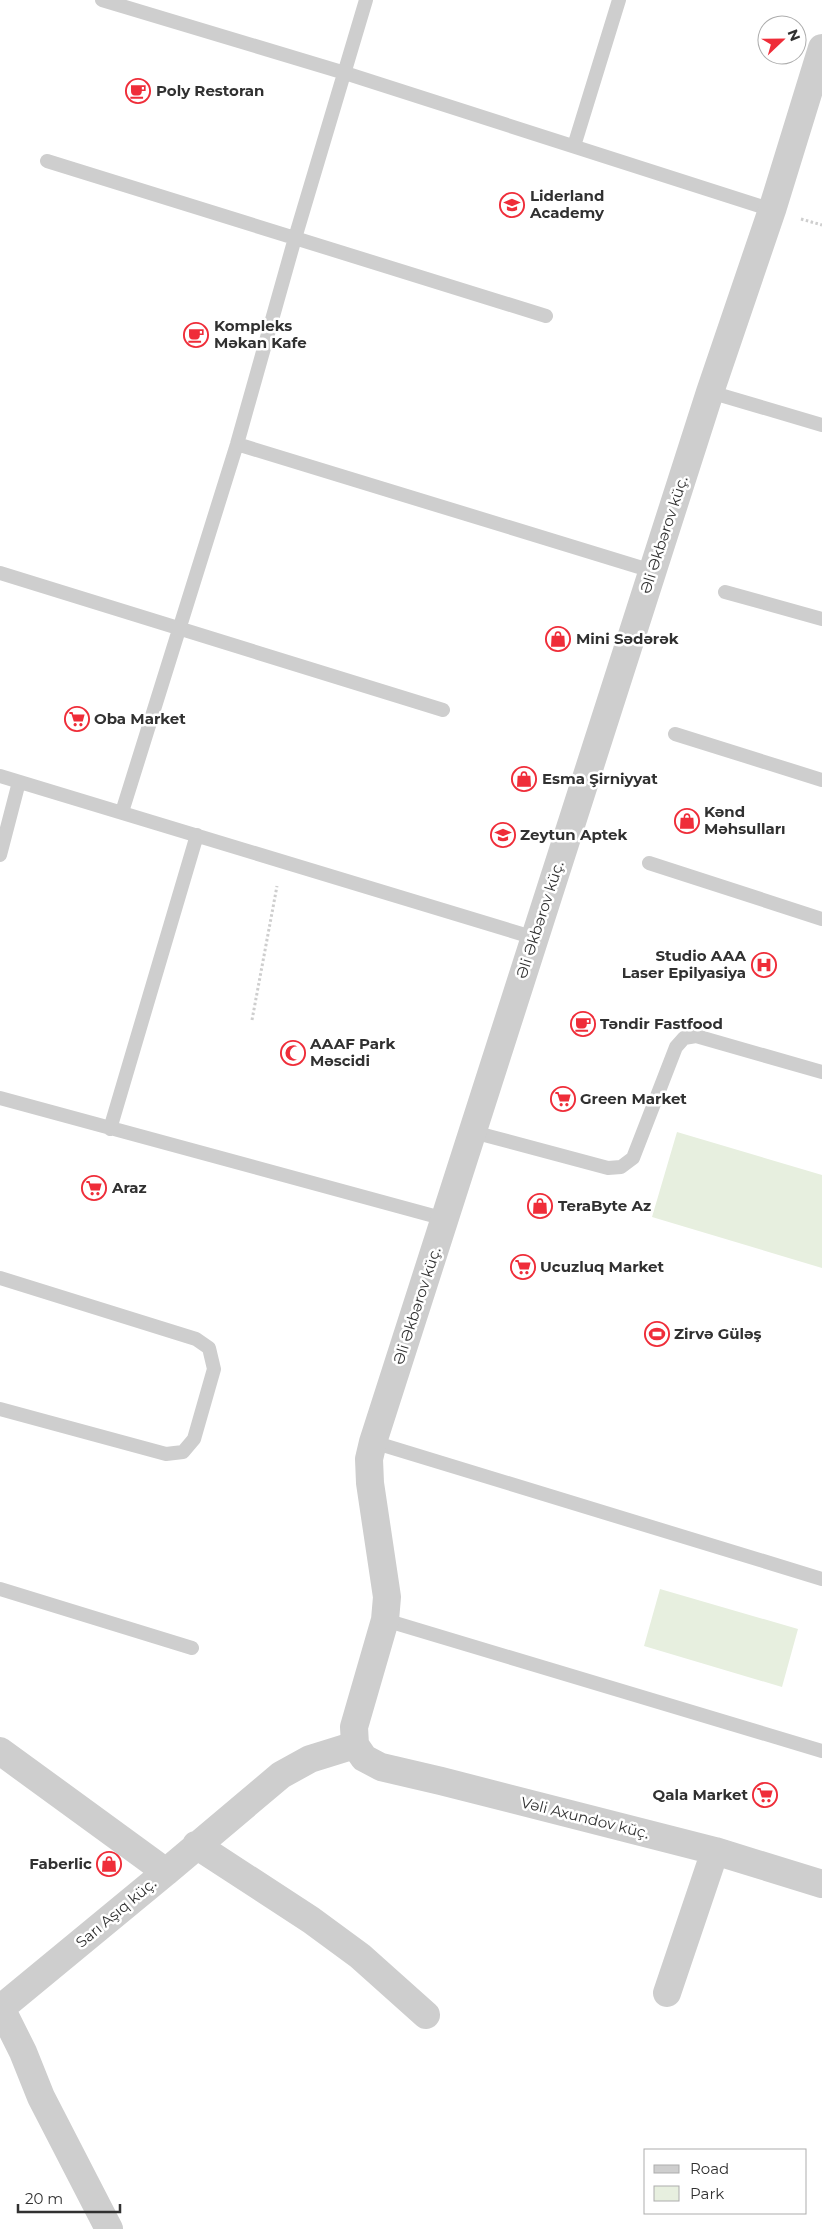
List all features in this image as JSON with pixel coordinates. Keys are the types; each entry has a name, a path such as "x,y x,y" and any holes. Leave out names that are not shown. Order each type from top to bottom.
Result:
{"street":[{"name":"Əli Əkbərov küç.","path":"355,1745 354,1727 385,1620 387,1597 370,1484 369,1458 373,1442 652,571 772,210 822,48"},
{"path":"166,1872 281,1775 310,1760 355,1745"},
{"name":"Vəli Axundov küç.","path":"355,1745 364,1758 381,1768 441,1781 715,1851 822,1884"},
{"name":"Sarı Aşıq küç.","path":"1,2008 166,1872 2,1756"},
{"path":"196,1845 336,1938 360,1956 426,2015"},
{"path":"667,1993 715,1851"},
{"path":"1,2008 23,2052 41,2097 109,2229"}],"lane":[{"path":"102,0 345,72 772,210"},
{"path":"122,812 236,444 366,0"},
{"path":"574,146 619,0"},
{"path":"46,161 546,316"},
{"path":"710,392 822,425"},
{"path":"236,444 652,571"},
{"path":"0,573 443,710"},
{"path":"724,592 822,619"},
{"path":"675,734 822,780"},
{"path":"0,776 535,938"},
{"path":"0,855 19,782"},
{"path":"110,1129 197,835"},
{"path":"649,863 822,919"},
{"path":"473,1132 608,1168 621,1167 633,1158 676,1048 684,1038 696,1036 822,1072"},
{"path":"0,1098 444,1219"},
{"path":"0,1278 196,1339 209,1348 214,1369 194,1439 183,1452 166,1454 0,1409"},
{"path":"373,1442 822,1579"},
{"path":"0,1589 192,1648"},
{"path":"385,1620 822,1752"}],"path":[{"path":"252,1020 282,861"}],"green space":[{"path":"677,1132 822,1175 822,1268 652,1217"},
{"path":"660,1589 798,1629 782,1687 644,1646"}],"place":[{"name":"Poly Restoran","path":"138,91"},
{"name":"Liderland Academy","path":"512,205"},
{"name":"Kompleks Məkan Kafe","path":"196,335"},
{"name":"Mini Sədərək","path":"558,639"},
{"name":"Oba Market","path":"77,719"},
{"name":"Esma Şirniyyat","path":"524,779"},
{"name":"Kənd Məhsulları","path":"687,821"},
{"name":"Zeytun Aptek","path":"503,835"},
{"name":"Studio AAA Laser Epilyasiya","path":"764,965"},
{"name":"Təndir Fastfood","path":"583,1024"},
{"name":"AAAF Park Məscidi","path":"293,1053"},
{"name":"Green Market","path":"563,1099"},
{"name":"Araz","path":"94,1188"},
{"name":"TeraByte Az","path":"540,1206"},
{"name":"Ucuzluq Market","path":"523,1267"},
{"name":"Zirvə Güləş","path":"657,1334"},
{"name":"Qala Market","path":"765,1795"},
{"name":"Faberlic","path":"109,1864"}]}
